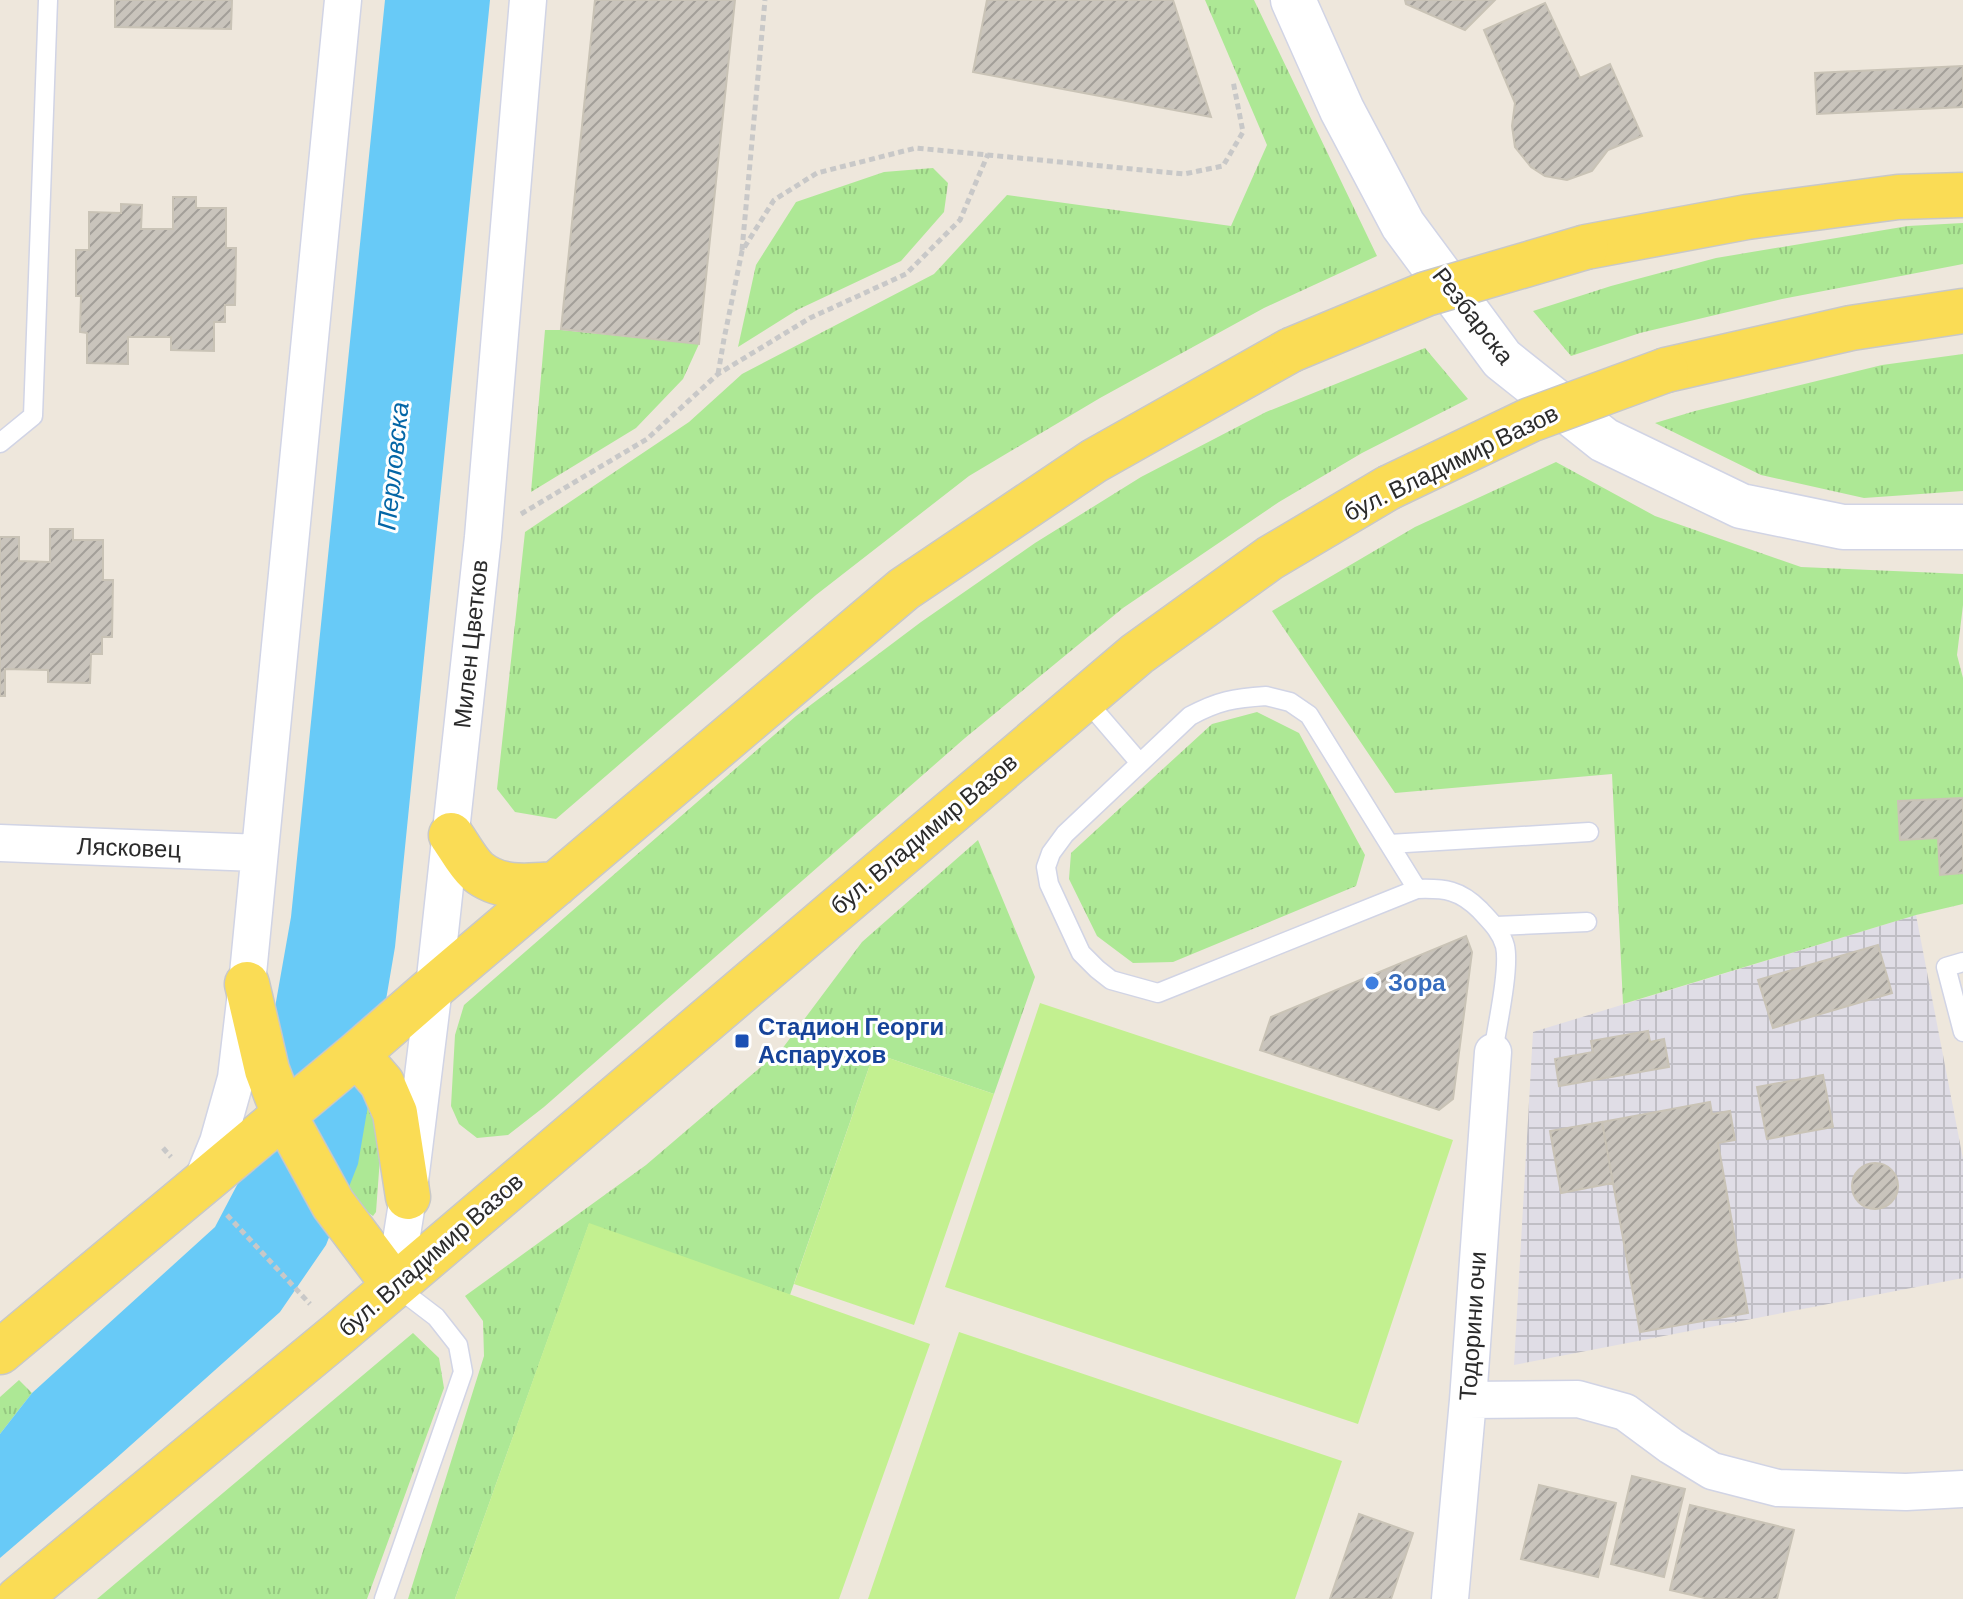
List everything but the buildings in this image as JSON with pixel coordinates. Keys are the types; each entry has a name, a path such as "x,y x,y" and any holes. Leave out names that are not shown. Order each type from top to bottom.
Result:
{"main road":[{"path":"0,1352 209,1196 284,1115 904,589 1094,461 1291,350 1426,294 1586,247 1769,214 1898,197 1963,195"},
{"name":"бул. Владимир Вазов","path":"18,1599 338,1334 1084,698 1137,654 1270,558 1388,488 1530,420 1666,370 1851,328 1963,311"},
{"path":"451,835 476,870 496,883 518,886 556,884"},
{"path":"247,984 267,1070 284,1115 333,1204 394,1285"},
{"path":"357,1054 382,1083 395,1113 408,1197"}],"street":[{"path":"209,1196 218,1142 236,1078 247,984 343,0"},
{"name":"Милен Цветков","path":"394,1285 434,987 483,537 528,0"},
{"name":"Резбарска","path":"1293,0 1342,110 1403,225 1502,359 1604,440 1741,506 1843,527 1963,527"},
{"name":"Лясковец","path":"0,843 259,853"},
{"name":"Тодорини очи","path":"1450,1599 1493,1052"},
{"path":"1468,1400 1578,1399 1625,1412 1712,1471 1778,1488 1906,1492 1963,1489"}],"lane":[{"path":"0,443 33,416 48,0"},
{"path":"1417,889 1309,715 1290,702 1266,696 1236,698 1210,705 1190,716 1065,834 1051,853 1046,867 1049,884 1081,953 1111,980 1158,993 1417,889 1453,891 1470,900 1496,926 1505,945 1506,962 1493,1052"},
{"path":"1084,698 1140,763"},
{"path":"1389,844 1589,832"},
{"path":"1496,926 1587,922"},
{"path":"1954,964 1963,1032"},
{"path":"384,1599 463,1372 458,1345 436,1317 394,1285"}],"path":[{"path":"718,374 742,251 765,0"},
{"path":"742,251 774,200 817,173 916,148 1184,174 1223,166 1243,132 1233,81"},
{"path":"483,537 647,439 718,374 810,318 906,274 960,220 988,154"},
{"path":"209,1196 319,1313"}],"shaded area":[{"path":"1916,915 1963,1159 1963,1278 1514,1365 1533,1032"}],"green space":[{"path":"1205,0 1254,0 1377,256 1264,308 1100,398 969,476 816,595 556,819 515,812 497,789 525,532 689,422 742,374 934,274 1007,195 1231,226 1267,145"},
{"path":"933,168 948,183 944,212 901,261 797,310 738,347 756,265 796,202 884,172"},
{"path":"1963,223 1963,264 1782,299 1640,333 1571,356 1533,311 1716,258 1908,226"},
{"path":"545,330 699,344 683,379 636,428 531,492"},
{"path":"1425,348 1468,399 1362,453 1279,502 1123,608 965,738 544,1107 508,1135 477,1138 459,1124 451,1106 455,1035 464,1005 796,716 921,622 1035,543 1141,477 1266,412"},
{"path":"1963,354 1963,491 1864,498 1761,475 1655,423 1882,365"},
{"path":"1556,462 1655,516 1801,567 1963,574 1957,655 1963,678 1963,904 1916,915 1623,1004 1612,774 1395,793 1272,611 1415,527"},
{"path":"1257,712 1299,733 1365,855 1356,886 1173,962 1133,963 1097,936 1069,879 1071,853 1212,724"},
{"path":"978,840 1035,977 994,1094 874,1053 790,1295 589,1224 455,1599 408,1599 484,1356 483,1321 465,1296 646,1165 782,1049 862,942"},
{"path":"1040,1003 1453,1140 1358,1424 945,1287"},
{"path":"874,1053 994,1094 914,1325 794,1284"},
{"path":"360,1091 383,1117 376,1212 373,1216 366,1211 332,1163"},
{"path":"589,1223 930,1344 839,1599 455,1599"},
{"path":"959,1332 1342,1461 1295,1599 868,1599"},
{"path":"413,1333 439,1358 444,1388 367,1599 97,1599"},
{"path":"19,1380 32,1393 0,1434 0,1397"}],"water":[{"name":"Перловска","path":"385,0 490,0 395,947 358,1164 326,1245 280,1312 0,1558 0,1434 32,1393 215,1227 247,1166 291,917"}],"place":[{"name":"Зора","path":"1372,983"},
{"name":"Стадион Георги Аспарухов","path":"742,1041"}]}
